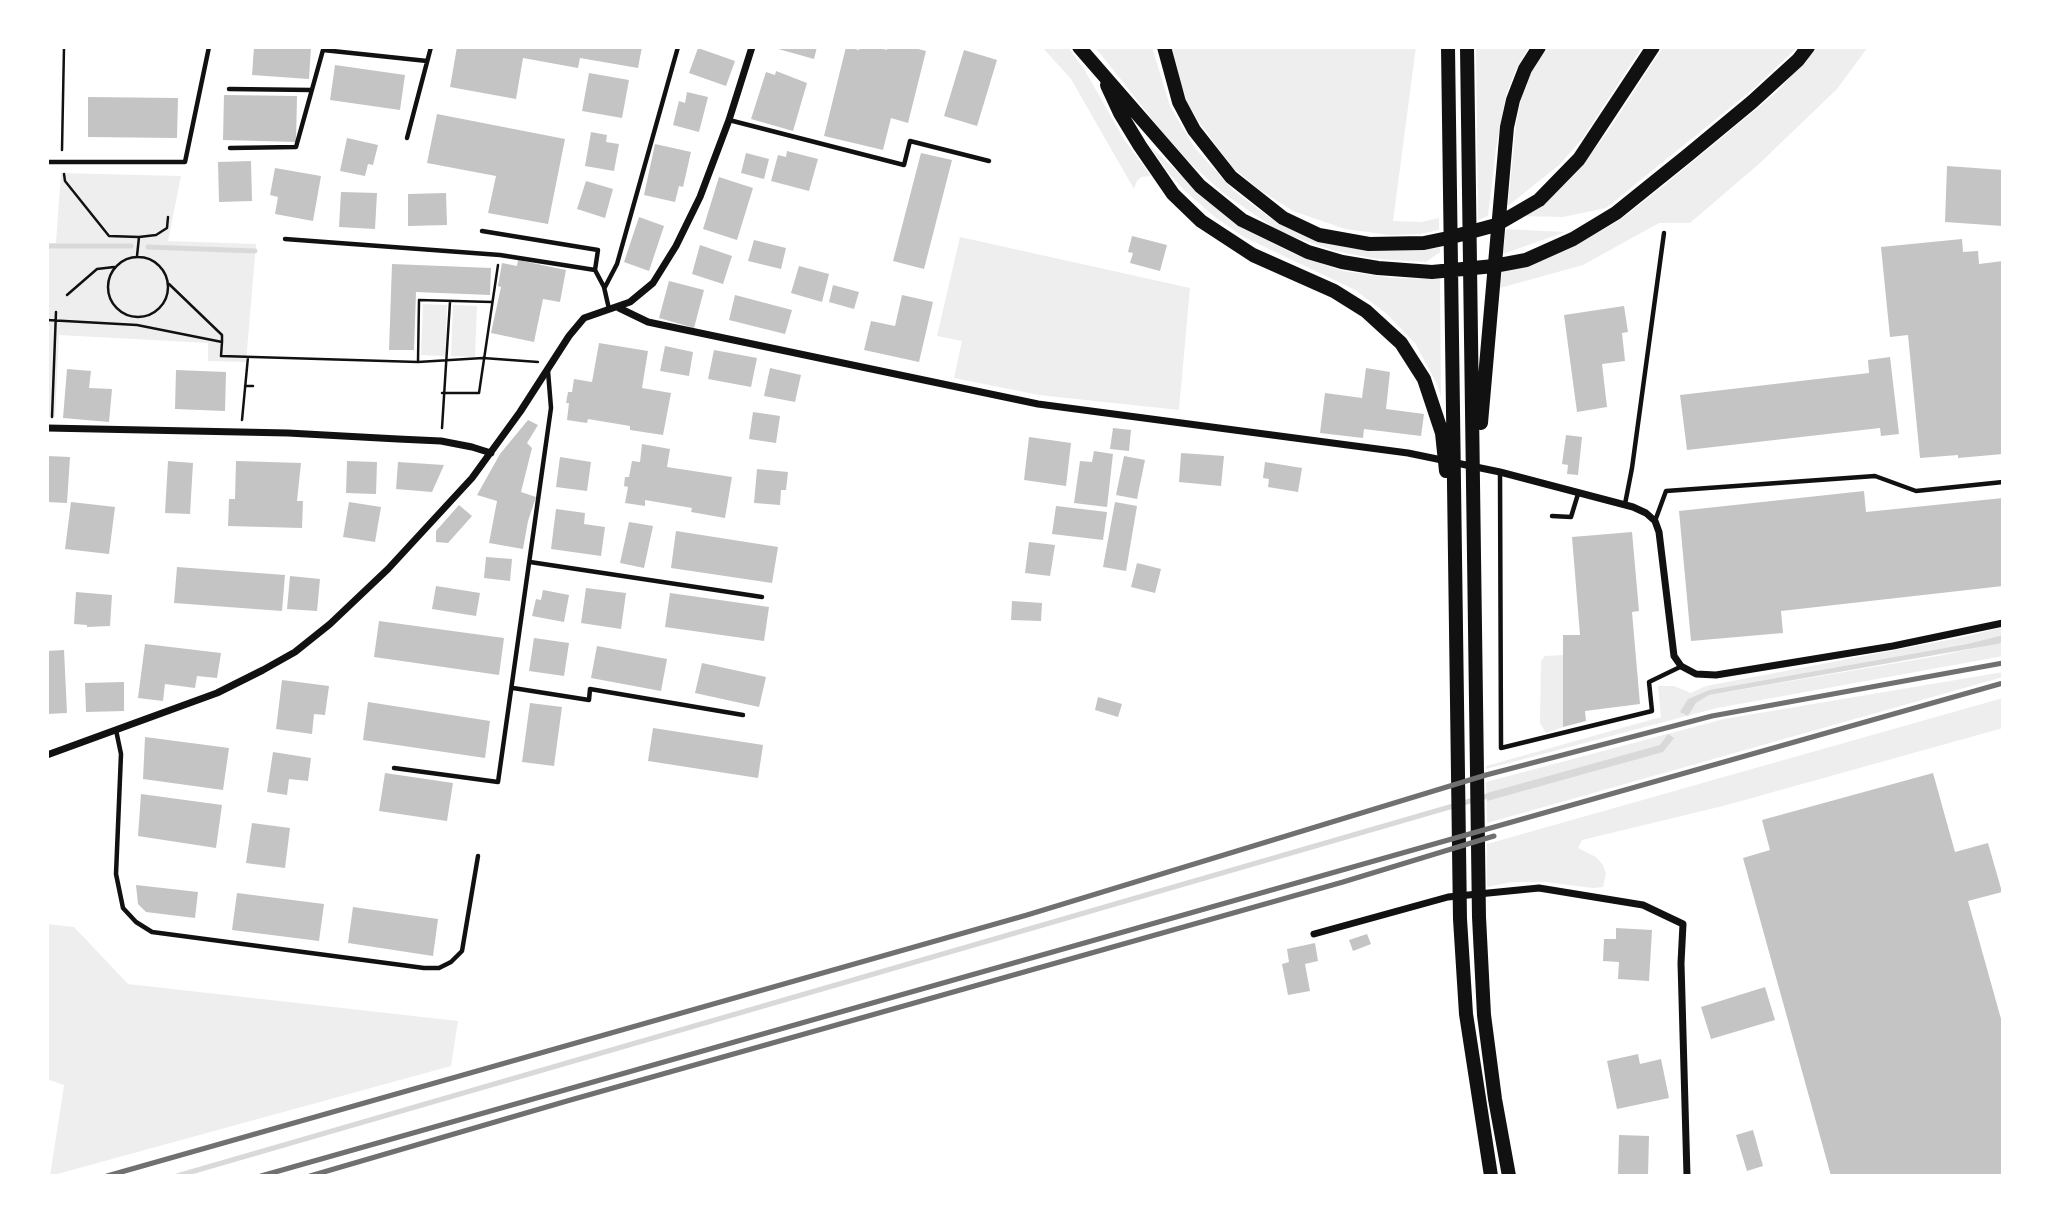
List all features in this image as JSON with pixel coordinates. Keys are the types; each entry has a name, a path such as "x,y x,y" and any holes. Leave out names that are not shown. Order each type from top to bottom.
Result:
{"highway":[{"path":"1079,47 1200,186 1242,220 1308,252 1342,262 1432,272 1526,260 1573,239 1616,213 1699,147 1798,60 1808,47"},
{"path":"1164,47 1180,102 1194,130 1231,177 1283,218 1320,235 1369,244 1423,243 1467,233 1496,225 1539,200 1579,159 1653,47"},
{"path":"1448,47 1461,933 1466,1014 1492,1176"},
{"path":"1467,47 1479,917 1483,1002 1495,1099 1509,1176"},
{"path":"1474,527 1486,344 1504,155 1513,100 1525,69 1539,47"},
{"path":"1100,68 1120,113 1140,146 1173,194 1201,221 1253,255 1334,291 1367,311 1401,343 1424,379 1442,433 1455,541"},
{"path":"1432,272 1467,233"}],"street":[{"path":"47,755 217,693 295,652 344,612 388,569 446,508 491,453 569,336 584,318 630,302 653,283 676,246 700,197 729,120 752,47"},
{"path":"619,307 662,325 1038,404 1408,453 1500,471 1625,505 1646,513 1660,532 1672,649 1681,666 1696,674 1716,675 1939,638 2003,622"},
{"path":"47,428 288,433 452,443 491,453"},
{"path":"1314,933 1448,897 1539,888 1643,905 1683,924 1681,964 1687,1176"}],"lane":[{"path":"47,162 185,162 209,47"},
{"path":"407,138 431,47"},
{"path":"604,287 617,264 678,47"},
{"path":"230,148 296,147 323,50 427,61"},
{"path":"229,89 312,90"},
{"path":"729,120 904,165 911,141 989,161"},
{"path":"482,231 598,250 594,270 604,287 609,310"},
{"path":"1625,505 1664,233"},
{"path":"285,239 500,255 594,270"},
{"path":"394,768 498,782 551,408 548,371"},
{"path":"1500,471 1501,748 1652,711 1649,682 1681,666"},
{"path":"1654,521 1666,491 1875,476 1916,491 2003,482"},
{"path":"1552,516 1571,517 1578,494"},
{"path":"530,562 762,597"},
{"path":"513,688 589,700 590,689 743,715"},
{"path":"116,730 121,754 116,874 123,908 135,922 152,932 439,968 451,962 462,951 478,856"}],"path":[{"path":"64,47 62,162 65,167 65,181 109,236 156,235 167,229 168,217"},
{"path":"137,257 139,237"},
{"path":"443,393 479,393 500,255"},
{"path":"169,284 168,297 163,306 147,317 137,318 127,316 111,302 108,282 116,267 127,259 137,257 156,262 163,269 169,284 222,335 221,356 418,362 483,358 538,362"},
{"path":"68,295 97,269 116,267"},
{"path":"418,362 419,300 492,302"},
{"path":"442,432 450,302"},
{"path":"52,420 56,313"},
{"path":"136,325 137,318"},
{"path":"47,320 136,325 222,342"},
{"path":"242,420 248,356"},
{"path":"245,386 253,386"}],"shaded area":[{"path":"1042,47 1068,47 1084,69 1125,141 1151,176 1141,177 1134,189 1071,79"},
{"path":"1095,47 1152,47 1170,106 1194,147 1233,190 1269,217 1350,248 1393,251 1440,248 1440,252 1426,262 1377,259 1335,251 1280,232 1223,193 1188,161"},
{"path":"1171,47 1416,47 1393,221 1421,222 1439,218 1439,230 1390,235 1345,229 1293,211 1260,190 1231,166 1197,119 1188,104"},
{"path":"1476,47 1529,47 1515,71 1506,95 1488,216 1478,220"},
{"path":"1548,47 1642,47 1582,139 1559,165 1508,206 1516,123 1523,90 1536,63"},
{"path":"1663,47 1798,47 1753,89 1606,208 1563,217 1520,216 1584,163"},
{"path":"1817,47 1868,47 1837,89 1760,163 1690,223 1659,223 1583,265 1500,288 1502,272 1567,250 1620,220 1778,91"},
{"path":"1148,144 1202,195 1246,229 1290,252 1343,271 1394,278 1440,279 1441,397 1415,343 1387,314 1355,290 1244,237 1215,217 1185,191"},
{"path":"61,173 181,176 168,241 256,244 246,362 208,361 208,343 59,335 55,417 47,416 47,244 56,243"},
{"path":"1506,229 1565,232 1503,254"},
{"path":"960,237 1190,288 1179,410 1039,395 954,378 962,341 937,336"},
{"path":"423,304 447,305 445,356 421,355"},
{"path":"453,305 477,306 475,357 451,356"},
{"path":"2003,627 2003,635 1967,644 1709,690 1688,699 1688,716 1486,769 1486,766 1661,717 1658,686 1674,686 1691,693 1706,686 1964,637"},
{"path":"2003,635 2003,642 1997,644 1709,695 1696,703 1688,716 1680,712 1688,699 1709,690 1967,644"},
{"path":"2003,642 2003,655 1998,657 1717,708 1688,716 1696,703 1709,695 1938,656"},
{"path":"1563,655 1563,727 1546,733 1540,723 1541,661 1545,656"},
{"path":"2003,672 2003,677 1487,823 1486,782 1724,719"},
{"path":"2003,698 2003,728 1723,806 1582,840 1578,848 1596,857 1603,865 1606,874 1603,887 1512,882 1487,887 1487,844"},
{"path":"1668,734 1674,738 1663,752 1487,801 1487,793 1660,745"},
{"path":"47,924 74,927 128,984 458,1021 451,1066 50,1176 64,1085 47,1079"}],"building":[{"path":"254,47 311,47 309,79 252,75"},
{"path":"457,47 642,47 638,68 580,58 578,68 523,58 516,99 450,87"},
{"path":"771,47 817,47 814,59"},
{"path":"846,47 859,50 860,47 875,47 887,50 887,47 910,47 926,51 908,123 891,118 883,150 824,136"},
{"path":"698,48 735,61 726,86 689,73"},
{"path":"964,50 997,60 977,126 944,116"},
{"path":"335,65 405,75 400,110 330,100"},
{"path":"776,71 807,83 793,131 751,119 766,72 775,75"},
{"path":"589,73 629,80 622,118 582,111"},
{"path":"687,92 708,97 699,132 673,125 679,101 685,103"},
{"path":"224,95 297,96 296,142 223,140"},
{"path":"88,97 178,98 177,138 88,137"},
{"path":"437,114 565,139 548,224 488,213 496,176 427,163"},
{"path":"591,132 607,135 606,142 619,144 614,171 585,166"},
{"path":"347,138 378,145 373,165 368,164 365,176 340,171"},
{"path":"655,144 691,152 683,187 679,186 675,202 644,195"},
{"path":"787,151 818,159 809,191 771,181 778,155 786,157"},
{"path":"746,153 769,159 764,179 741,173"},
{"path":"921,153 952,160 924,269 893,261"},
{"path":"251,161 252,201 219,202 218,162"},
{"path":"1947,166 2003,170 2003,226 1945,222"},
{"path":"275,168 321,176 313,221 275,214 278,197 270,195"},
{"path":"719,177 753,188 737,240 703,229"},
{"path":"586,181 613,189 605,218 577,209"},
{"path":"341,192 377,193 375,229 339,227"},
{"path":"446,193 447,225 408,226 408,194"},
{"path":"639,217 664,226 649,271 624,262"},
{"path":"1132,236 1167,245 1160,271 1130,263 1133,253 1128,252"},
{"path":"1962,239 1963,252 1978,251 1979,264 2003,261 2003,454 1920,458 1908,335 1890,337 1881,247"},
{"path":"754,240 786,248 781,269 748,261"},
{"path":"700,245 732,256 723,284 692,274"},
{"path":"518,260 566,270 560,302 543,299 534,342 491,333 501,287 498,286 502,263 517,266"},
{"path":"392,264 491,268 490,295 416,292 414,350 389,350"},
{"path":"799,266 829,274 822,302 791,293"},
{"path":"669,281 704,290 694,328 659,318"},
{"path":"833,285 859,292 854,309 829,302"},
{"path":"735,295 792,310 785,334 729,320"},
{"path":"902,295 933,302 919,362 864,350 871,321 895,326"},
{"path":"1624,306 1628,332 1622,333 1625,361 1602,364 1607,407 1577,412 1564,315"},
{"path":"599,343 648,351 642,388 671,393 663,435 588,419 587,423 567,420 568,392 572,392 574,379 592,382"},
{"path":"665,346 693,352 689,376 660,371"},
{"path":"714,350 757,358 751,387 708,379"},
{"path":"1890,357 1899,434 1881,436 1880,428 1687,450 1680,395 1869,373 1868,360"},
{"path":"770,368 801,375 795,402 764,396"},
{"path":"1366,368 1390,372 1386,409 1424,414 1421,436 1364,429 1363,438 1320,433 1325,393 1362,398"},
{"path":"67,369 91,371 89,388 112,389 109,422 63,418"},
{"path":"176,370 226,372 225,411 175,409"},
{"path":"753,412 780,416 776,443 749,439"},
{"path":"528,420 538,425 527,443 532,448 521,492 536,497 523,549 489,543 497,501 477,495 500,454"},
{"path":"1113,428 1131,430 1129,451 1110,449"},
{"path":"1566,435 1582,437 1578,475 1567,474 1568,465 1562,464"},
{"path":"1029,437 1071,443 1066,486 1024,480"},
{"path":"642,444 670,449 667,467 732,477 725,518 691,512 692,508 645,500 645,506 625,503 628,487 624,486 625,477 629,477 632,461 640,462"},
{"path":"1094,451 1113,454 1107,507 1074,503 1080,461 1092,462"},
{"path":"1181,453 1224,456 1221,486 1179,482"},
{"path":"47,456 70,457 67,503 47,502"},
{"path":"1124,456 1145,460 1137,499 1116,495"},
{"path":"560,457 591,462 587,491 556,487"},
{"path":"168,461 193,463 190,514 165,513"},
{"path":"236,461 301,463 297,501 303,501 302,528 228,526 229,499 235,499"},
{"path":"347,461 377,462 376,494 346,493"},
{"path":"398,462 444,465 432,492 396,489"},
{"path":"1265,462 1302,468 1298,492 1268,487 1269,479 1263,478"},
{"path":"757,469 788,472 786,490 781,490 780,505 754,503"},
{"path":"1864,491 1866,512 2003,498 2003,586 1781,611 1783,633 1691,641 1679,511"},
{"path":"71,502 115,507 109,554 65,549"},
{"path":"349,502 381,507 375,542 343,537"},
{"path":"1115,502 1137,506 1126,571 1103,567"},
{"path":"459,505 472,516 448,543 436,542 436,531"},
{"path":"1056,506 1107,512 1103,540 1052,534"},
{"path":"556,509 585,513 584,524 605,527 601,556 551,549"},
{"path":"629,522 653,526 644,568 620,563"},
{"path":"676,531 778,547 772,583 671,568"},
{"path":"1632,532 1639,611 1632,612 1640,704 1585,711 1586,721 1563,727 1563,635 1580,635 1572,537"},
{"path":"1029,542 1055,545 1050,576 1025,573"},
{"path":"486,557 512,559 510,581 484,578"},
{"path":"1137,563 1161,569 1155,593 1131,587"},
{"path":"177,567 285,575 282,611 174,603"},
{"path":"290,576 320,579 317,611 287,609"},
{"path":"436,586 480,593 476,616 432,609"},
{"path":"586,588 626,593 621,629 581,623"},
{"path":"543,590 569,595 564,622 532,616 536,599 541,600"},
{"path":"76,592 112,595 110,626 87,627 74,624"},
{"path":"670,593 769,607 764,641 665,627"},
{"path":"1012,601 1042,603 1041,621 1011,620"},
{"path":"379,621 504,638 499,675 374,657"},
{"path":"534,638 569,643 564,676 529,671"},
{"path":"145,644 221,653 217,678 197,676 195,688 165,684 163,701 138,698"},
{"path":"597,646 667,659 661,691 591,678"},
{"path":"64,650 67,713 47,714 47,651"},
{"path":"702,663 766,677 759,707 695,693"},
{"path":"282,680 329,686 325,715 314,714 312,734 276,729"},
{"path":"124,682 124,711 86,712 85,683"},
{"path":"1098,697 1122,704 1118,717 1095,710"},
{"path":"368,702 490,721 485,758 363,740"},
{"path":"530,703 562,707 554,766 522,762"},
{"path":"653,728 763,745 758,778 648,761"},
{"path":"145,737 229,748 223,790 143,779"},
{"path":"273,752 311,758 308,781 289,779 287,795 267,792"},
{"path":"385,773 453,783 447,821 379,811"},
{"path":"1933,773 1955,852 1988,843 2002,892 1968,901 2003,1026 2003,1176 1831,1176 1743,858 1770,850 1762,820"},
{"path":"141,794 222,805 216,848 138,836"},
{"path":"252,823 290,828 285,868 246,863"},
{"path":"136,885 198,892 195,918 146,912 138,904"},
{"path":"237,893 324,904 319,941 232,930"},
{"path":"353,907 438,919 433,956 348,943"},
{"path":"1616,928 1652,930 1649,981 1618,979 1619,962 1603,961 1604,939 1616,939"},
{"path":"1367,934 1371,944 1353,951 1349,940"},
{"path":"1315,943 1318,961 1305,964 1310,991 1288,995 1282,964 1289,962 1287,949"},
{"path":"1765,987 1775,1020 1711,1039 1701,1007"},
{"path":"1638,1054 1640,1064 1661,1059 1669,1098 1617,1109 1607,1061"},
{"path":"1753,1130 1763,1166 1747,1171 1736,1135"},
{"path":"1619,1135 1649,1136 1648,1175 1618,1174"}],"waterway":[{"path":"47,246 131,246"},
{"path":"148,247 255,251"},
{"path":"177,1176 1491,795"}],"railway":[{"path":"107,1176 1027,915 1486,775 1712,716 2003,663"},
{"path":"261,1176 2003,683"},
{"path":"310,1176 1343,882 1494,836"}]}
